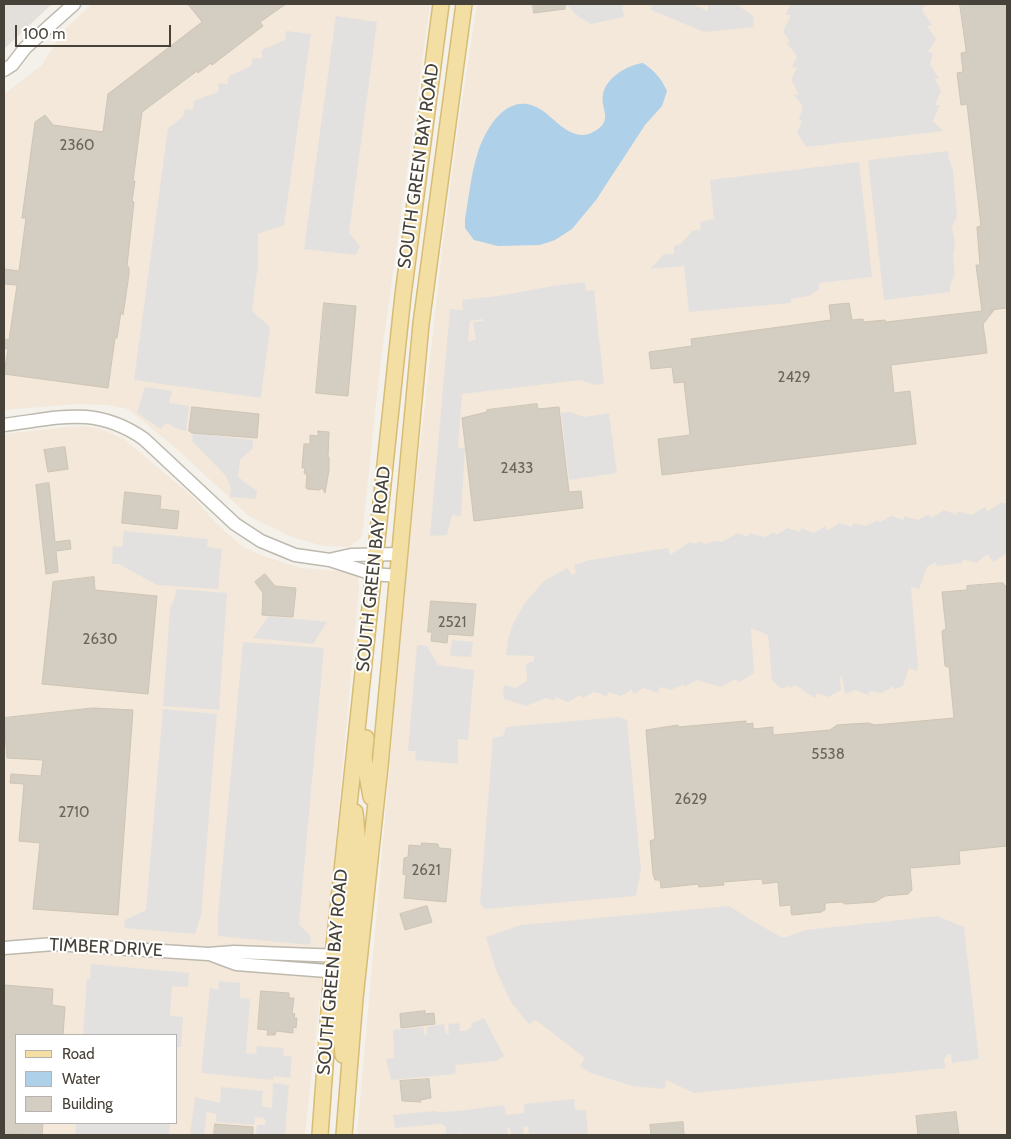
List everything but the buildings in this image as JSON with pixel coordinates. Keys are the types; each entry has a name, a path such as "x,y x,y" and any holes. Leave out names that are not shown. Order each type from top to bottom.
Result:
{"main road":[{"name":"SOUTH GREEN BAY ROAD","path":"344,1135 346,1102 345,973 352,779 376,574 395,438 392,390 405,275 441,4"},
{"path":"452,4 458,42"},
{"name":"SOUTH GREEN BAY ROAD","path":"320,1135 346,956 374,815 425,295 464,4"},
{"path":"425,122 427,177 416,257 425,295"},
{"path":"405,275 409,295 403,357 403,387 413,417"},
{"path":"380,554 398,576"},
{"path":"374,815 364,758 381,590 376,574"}],"street":[{"path":"4,70 12,65 25,48 74,4"},
{"path":"4,425 80,416 114,422 130,429 144,439 248,534 272,547 295,555 330,560 376,574 398,576"},
{"path":"330,560 351,555 400,554"},
{"name":"TIMBER DRIVE","path":"4,948 54,944 208,954 234,952 346,956"},
{"name":"TIMBER DRIVE","path":"208,954 236,964 345,973"}],"shaded area":[{"path":"4,4 52,4 4,49"},
{"path":"92,4 430,4 380,367 362,537 349,547 323,546 292,537 250,517 179,451 128,409 107,405 77,404 4,410 4,94 42,65 61,33"},
{"path":"477,4 1007,4 1007,1135 357,1135 410,537 442,251"},
{"path":"559,4 622,4 624,17 591,24 579,17 568,6 560,7"},
{"path":"652,4 692,4 708,11 708,4 739,4 739,6 753,16 754,27 704,32 651,10"},
{"path":"790,4 926,4 922,10 932,25 927,26 936,39 928,52 933,53 930,64 939,79 935,79 941,91 935,105 940,105 933,121 943,131 806,147 797,133 802,121 799,120 803,106 794,95 799,94 791,80 797,68 792,67 797,56 786,42 790,42 783,31 791,15 786,15"},
{"path":"336,16 377,22 349,233 360,246 356,255 304,249"},
{"path":"286,31 311,34 284,225 258,234 258,265 252,311 270,327 261,398 134,380 168,128 183,117 185,109 193,110 194,101 218,92 219,83 227,84 229,76 251,66 253,58 262,58 262,50 285,40"},
{"path":"948,151 953,170 957,216 952,227 955,244 953,257 955,274 950,285 950,292 884,300 868,160"},
{"path":"859,162 872,277 819,283 819,289 809,296 791,299 791,303 689,312 684,266 650,269 664,254 674,254 674,246 681,244 692,231 701,229 700,222 714,219 710,180"},
{"path":"585,282 586,291 594,290 604,384 595,385 580,380 462,394 458,448 465,448 461,516 452,515 447,535 430,536 450,309 463,310 462,300 505,295","holes":["483,319 483,321 473,322 476,340 468,341 470,321"]},
{"path":"145,387 172,391 169,403 189,406 186,431 166,423 161,429 137,413"},
{"path":"570,412 584,417 609,413 617,473 569,480 561,413"},
{"path":"83,426 98,428 124,439 193,497 217,524 243,547 263,556 302,568 348,572 358,577 359,588 329,914 305,1135 4,1135 4,434 67,427"},
{"path":"193,433 253,440 253,448 240,460 238,477 257,491 256,499 230,497 231,488 226,476 192,441"},
{"path":"1001,503 1007,503 1007,553 993,562 988,554 976,563 962,559 962,563 936,566 936,562 927,567 919,589 911,587 918,666 917,671 909,668 903,686 894,690 894,686 882,693 869,691 869,695 855,690 845,694 842,677 840,676 841,690 828,697 816,693 816,698 796,685 790,688 788,685 782,689 772,680 768,635 751,628 754,673 738,683 736,679 720,687 697,680 685,687 684,684 671,690 660,687 658,693 644,688 633,694 632,689 621,696 608,692 607,696 594,692 583,698 580,695 568,702 555,697 555,701 546,698 526,706 504,699 503,688 505,685 515,688 527,681 526,664 534,661 534,656 506,655 513,624 525,603 543,582 567,568 572,575 576,573 574,565 590,560 668,548 670,555 690,542 697,544 699,541 705,544 714,541 722,542 738,533 748,537 749,533 764,537 774,532 776,535 788,528 800,532 801,528 814,533 826,526 827,531 840,523 852,527 853,523 866,526 878,520 879,523 891,516 904,520 904,516 918,520 929,514 931,518 944,510 957,515 957,511 971,515 985,507 987,511"},
{"path":"124,531 208,539 207,547 222,549 218,589 157,585 119,564 112,564 113,546 122,547"},
{"path":"176,589 227,593 219,710 163,706 170,608"},
{"path":"269,616 327,622 313,644 253,638"},
{"path":"452,640 473,642 471,657 450,656"},
{"path":"243,642 324,648 299,924 311,937 310,945 218,936 218,915"},
{"path":"417,645 427,646 438,665 474,670 468,740 458,739 458,764 415,760 416,751 408,751"},
{"path":"163,709 217,714 201,916 195,934 124,928 125,920 146,910"},
{"path":"619,717 627,720 641,871 636,896 485,909 480,903 493,738 503,736 506,727"},
{"path":"729,906 783,938 806,930 937,916 964,927 979,1059 952,1063 951,1054 947,1055 944,1060 946,1068 694,1093 666,1080 665,1089 632,1086 591,1073 580,1066 585,1058 536,1020 529,1024 511,1002 496,970 486,937 521,925"},
{"path":"91,964 189,973 188,987 172,986 170,1016 183,1017 181,1047 178,1047 178,1034 83,1034 87,979 90,979"},
{"path":"219,981 240,983 240,998 250,999 246,1053 256,1054 257,1046 283,1048 284,1056 292,1056 290,1078 274,1076 273,1080 201,1073 210,988 218,990"},
{"path":"484,1018 504,1056 496,1061 456,1065 455,1074 391,1080 386,1059 394,1058 393,1030 423,1027 425,1036 427,1035 427,1027 444,1024 446,1034 449,1034 448,1024 459,1023 460,1031 466,1031 472,1027 471,1024"},
{"path":"273,1083 289,1085 285,1135 256,1135 257,1125 265,1125 266,1121 263,1118 255,1117 254,1125 216,1122 216,1114 207,1112 204,1135 190,1135 195,1097 220,1103 221,1087 263,1091 262,1106 272,1108"},
{"path":"574,1099 575,1110 586,1110 588,1135 529,1135 528,1126 523,1127 524,1135 511,1135 510,1128 507,1128 508,1135 461,1135 458,1133 458,1135 437,1135 446,1133 446,1128 443,1124 395,1128 393,1115 458,1111 504,1105 506,1115 524,1113 524,1104"},
{"path":"76,1124 170,1124 169,1135 75,1135"}],"water":[{"path":"643,63 657,75 667,91 662,106 645,125 596,200 572,229 555,240 540,245 498,246 474,240 465,228 465,219 478,152 487,131 494,121 510,107 520,104 531,105 543,111 566,130 573,133 580,135 595,131 604,123 603,94 608,83 624,69"}]}
